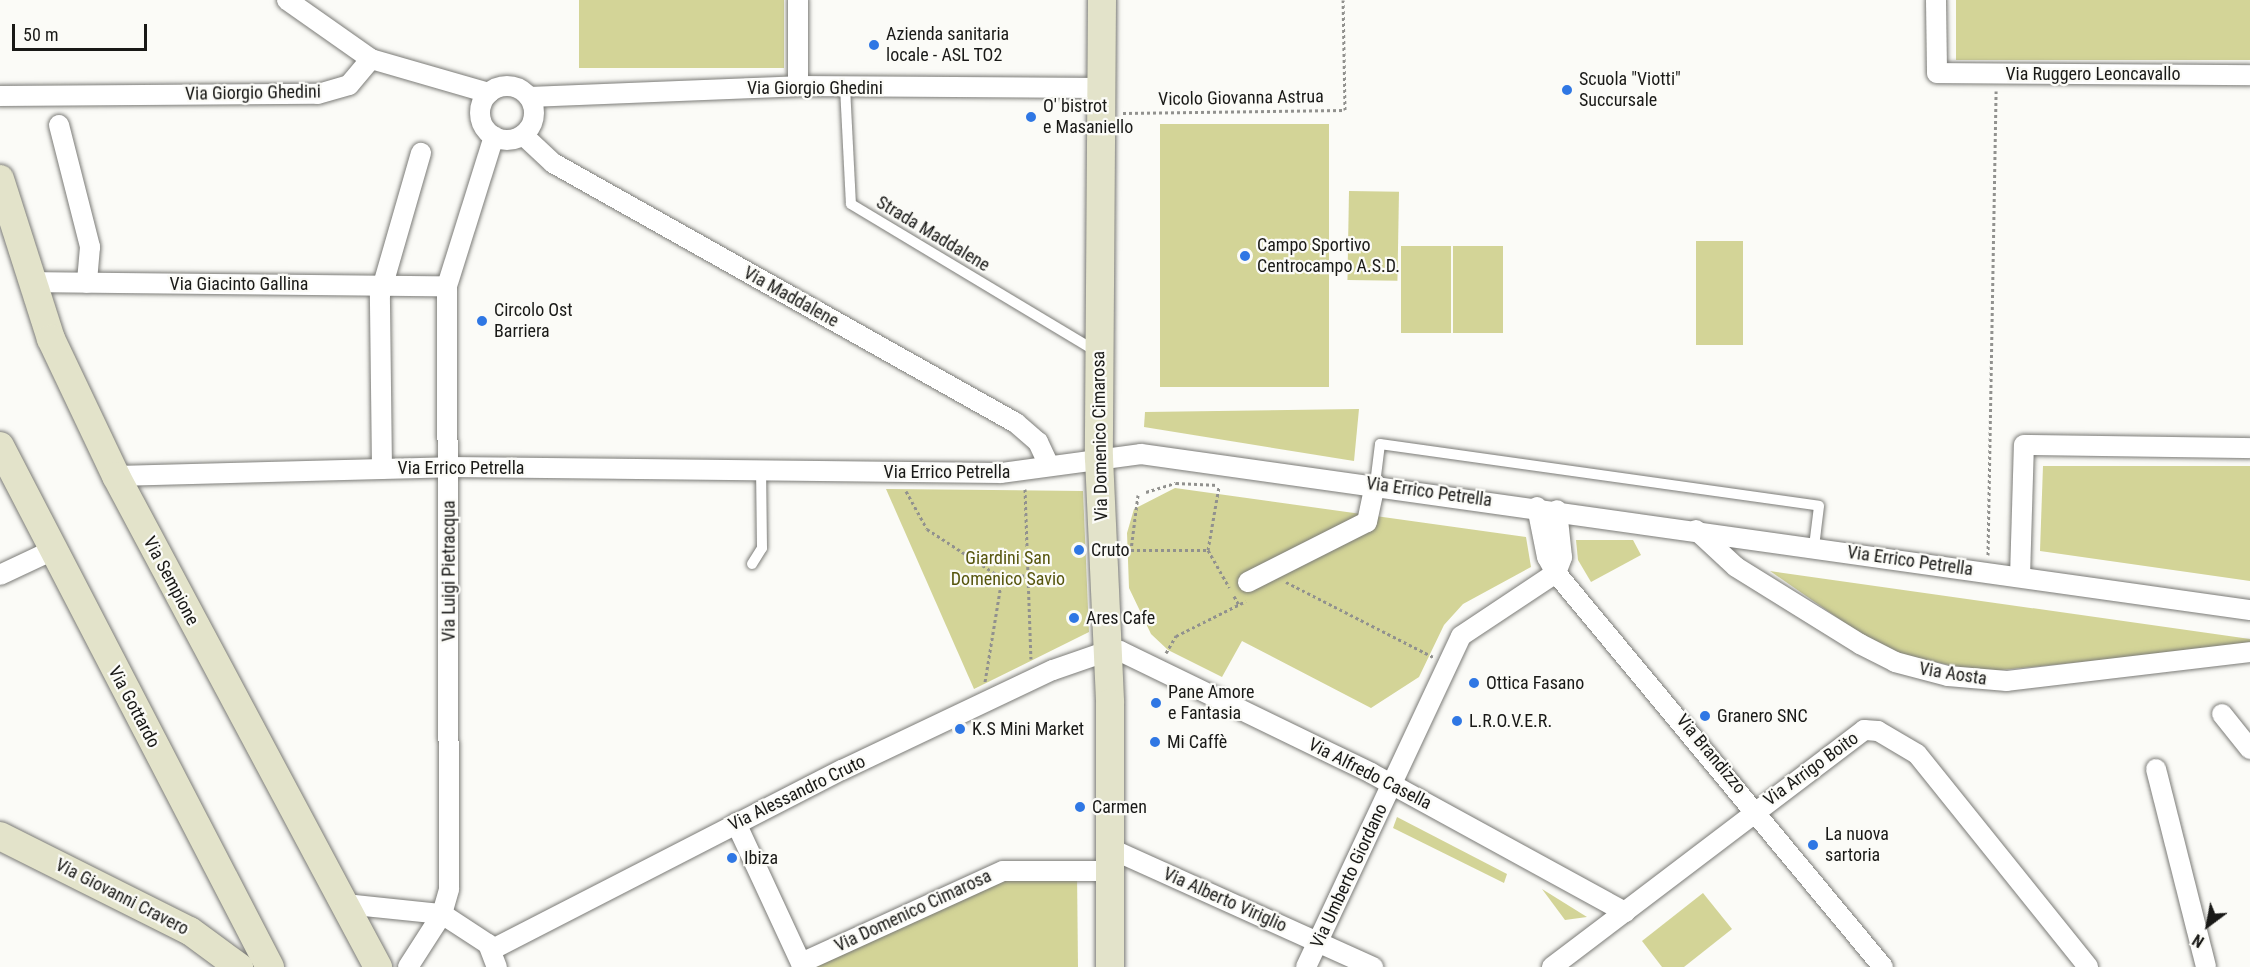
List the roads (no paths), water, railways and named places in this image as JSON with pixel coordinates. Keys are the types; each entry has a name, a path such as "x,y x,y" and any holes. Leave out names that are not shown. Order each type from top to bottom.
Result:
{"street":[{"path":"287,0 371,59 489,93 510,86 529,97 533,121 523,135 494,136 481,120 489,93"},
{"path":"798,0 798,86"},
{"name":"Via Domenico Cimarosa","path":"1102,0 1099,458 1108,651 1110,967"},
{"name":"Via Ruggero Leoncavallo","path":"1936,0 1937,73 2250,75"},
{"name":"Via Giorgio Ghedini","path":"0,96 318,94 349,85 371,59"},
{"name":"Via Giorgio Ghedini","path":"529,97 798,86 1101,101"},
{"path":"59,126 90,247 87,283"},
{"name":"Via Maddalene","path":"523,135 553,163 1016,423 1038,442 1049,466"},
{"name":"Via Luigi Pietracqua","path":"408,967 442,914 449,889 447,286 494,136"},
{"path":"382,469 382,285 421,153"},
{"name":"Via Sempione","path":"0,178 51,339 116,476 378,967"},
{"name":"Via Giacinto Gallina","path":"32,282 447,286"},
{"path":"2020,577 2024,445 2250,448"},
{"name":"Via Gottardo","path":"0,446 51,551 248,920 270,967"},
{"name":"Via Errico Petrella","path":"116,476 449,467 1011,472 1141,454 1375,484 2250,610"},
{"path":"1248,582 1367,522 1375,484"},
{"name":"Via Brandizzo","path":"1537,507 1547,557 1556,573 1756,809 1883,967"},
{"path":"1556,573 1562,557 1557,510"},
{"name":"Via Aosta","path":"1696,530 1736,567 1860,644 1895,662 1948,676 2019,680 2250,652"},
{"path":"0,575 51,551"},
{"name":"Via Umberto Giordano","path":"1306,967 1448,664 1472,624 1556,573"},
{"name":"Via Alfredo Casella","path":"1108,651 1120,651 1392,785 1625,912"},
{"name":"Via Alessandro Cruto","path":"345,904 442,914 495,958 736,823 1053,670 1108,651"},
{"path":"2222,714 2250,749"},
{"name":"Via Arrigo Boito","path":"1552,967 1756,809 1864,730 1878,731 1917,754 2088,967"},
{"path":"2156,769 2206,967"},
{"name":"Via Domenico Cimarosa","path":"736,823 801,963 1003,871 1110,860"},
{"name":"Via Giovanni Cravero","path":"0,836 181,926 236,966"},
{"name":"Via Alberto Viriglio","path":"1110,860 1318,942 1373,967"},
{"path":"236,966 248,920"}],"lane":[{"name":"Strada Maddalene","path":"845,87 850,204 1099,352"},
{"path":"1375,484 1380,444 1819,506 1814,547"},
{"path":"752,564 762,548 761,471"}],"place":[{"name":"Azienda sanitaria locale - ASL TO2","path":"874,45"},
{"name":"Scuola \"Viotti\" Succursale","path":"1567,90"},
{"name":"O' bistrot e Masaniello","path":"1031,117"},
{"name":"Campo Sportivo Centrocampo A.S.D.","path":"1245,256"},
{"name":"Circolo Ost Barriera","path":"482,321"},
{"name":"Cruto","path":"1079,550"},
{"name":"Ares Cafe","path":"1074,618"},
{"name":"Ottica Fasano","path":"1474,683"},
{"name":"Pane Amore e Fantasia","path":"1156,703"},
{"name":"Granero SNC","path":"1705,716"},
{"name":"L.R.O.V.E.R.","path":"1457,721"},
{"name":"K.S Mini Market","path":"960,729"},
{"name":"Mi Caffè","path":"1155,742"},
{"name":"Carmen","path":"1080,807"},
{"name":"La nuova sartoria","path":"1813,845"},
{"name":"Ibiza","path":"732,858"}],"park label":[{"name":"Giardini San Domenico Savio","path":"1008,569"}]}
